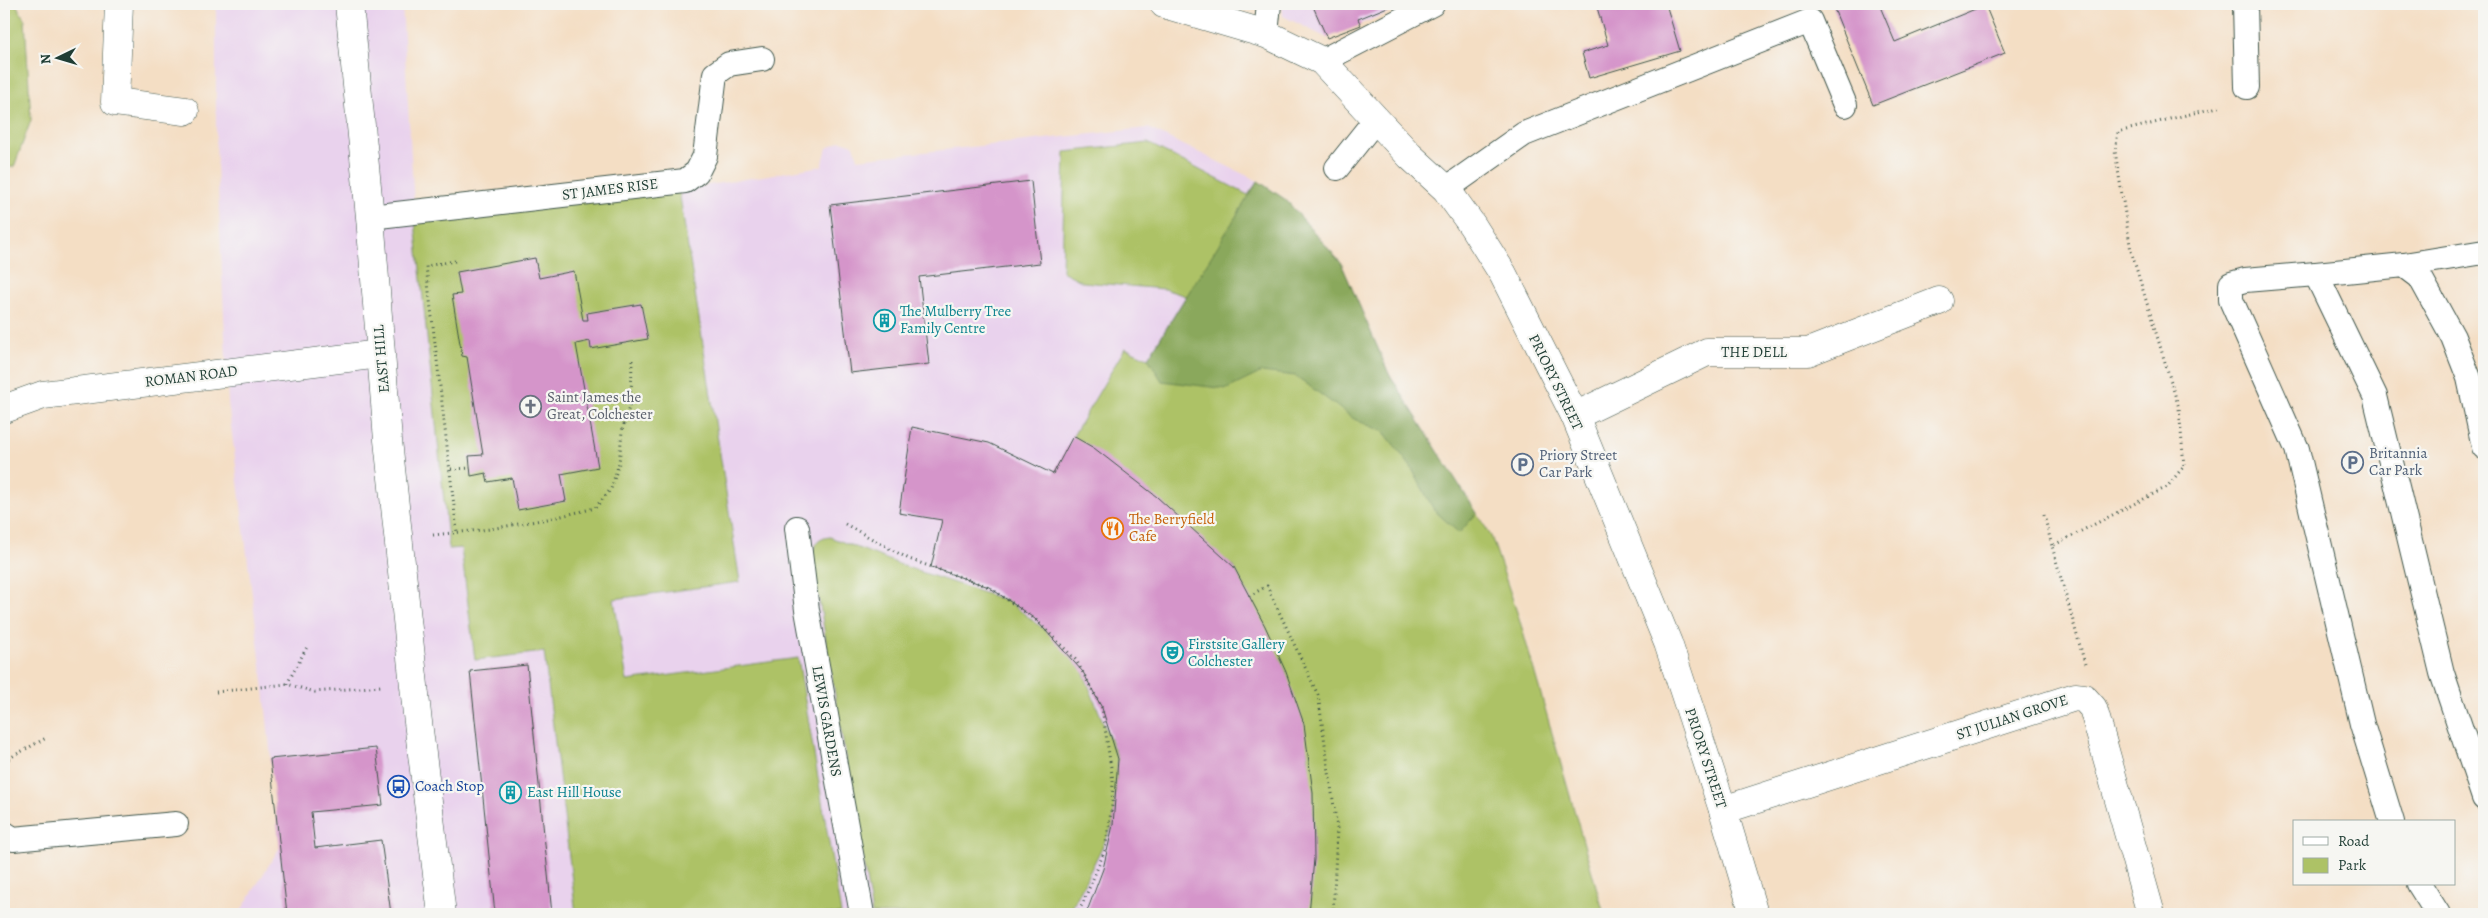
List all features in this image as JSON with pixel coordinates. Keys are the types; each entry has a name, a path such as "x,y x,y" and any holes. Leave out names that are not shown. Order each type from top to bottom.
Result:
{"street":[{"path":"119,4 116,102 186,111"},
{"name":"EAST HILL","path":"349,4 370,217 380,354 417,714 442,914"},
{"name":"PRIORY STREET","path":"1164,4 1266,34 1322,62 1410,156 1446,189 1472,225 1503,274 1575,416 1668,643 1723,810 1754,914"},
{"name":"THE DELL","path":"1575,416 1707,352 1808,352 1940,301"},
{"name":"ROMAN ROAD","path":"4,409 43,395 380,354"},
{"name":"ST JULIAN GROVE","path":"1723,810 2075,697 2084,698 2093,708 2151,914"}],"lane":[{"path":"1266,34 1270,4"},
{"path":"1322,62 1432,4"},
{"path":"2245,4 2247,87"},
{"path":"1446,189 1524,134 1810,21 1845,105"},
{"name":"ST JAMES RISE","path":"370,217 685,181 697,172 705,156 715,74 729,64 762,60"},
{"path":"1337,168 1376,118"},
{"path":"2391,820 2362,724 2297,449 2231,300 2230,284 2245,280 2404,265 2484,252"},
{"path":"2404,265 2420,277 2453,337 2469,378 2484,447"},
{"path":"2316,274 2375,396 2442,673 2484,798"},
{"name":"LEWIS GARDENS","path":"797,528 806,610 862,914"},
{"path":"4,833 13,839 176,824"},
{"path":"2420,886 2438,914"}],"path":[{"path":"2052,546 2167,487 2184,466 2179,408 2131,250 2115,151 2118,132 2245,100 2247,87"},
{"path":"455,261 426,266 457,532"},
{"path":"400,541 553,518 595,508 611,489 619,463 622,431 631,400 632,360"},
{"path":"451,469 471,468"},
{"path":"2044,515 2088,674 2084,698"},
{"path":"845,524 909,559 989,587 1035,619 1076,660 1102,708 1113,781 1112,805 1105,850 1082,905 1076,914"},
{"path":"1249,596 1267,586 1318,696 1337,828 1333,914"},
{"path":"286,684 307,647"},
{"path":"216,692 286,684 315,692 414,682"},
{"path":"4,761 46,738"}],"shaded area":[{"path":"216,4 402,4 415,222 679,190 822,166 827,148 841,141 854,145 858,159 1148,128 1258,181 1286,200 1341,263 1389,374 1491,536 1519,618 1604,914 239,914 280,847 264,690 228,402 216,143"},
{"path":"1282,4 1409,4 1327,38 1283,16"}],"green space":[{"path":"4,4 16,4 25,20 31,120 14,167 4,167"},
{"path":"1148,143 1248,195 1258,181 1286,200 1341,263 1389,374 1491,536 1519,618 1604,914 1305,914 1314,829 1308,754 1286,672 1234,567 1073,436 1125,348 1148,358 1186,296 1164,289 1083,282 1062,271 1065,152"},
{"path":"1258,181 1286,200 1341,263 1389,374 1477,513 1459,533 1434,510 1411,467 1384,432 1354,419 1296,376 1262,372 1227,389 1162,381 1148,358"},
{"path":"679,190 740,582 614,599 627,681 798,658 841,914 576,914 544,652 475,660 461,548 449,549 415,222"},
{"path":"830,537 909,568 1008,601 1050,634 1083,672 1118,759 1113,825 1069,914 872,914 812,558 816,543"}],"building":[{"path":"1312,4 1395,4 1358,19 1361,25 1327,38"},
{"path":"1596,4 1666,4 1680,51 1589,78 1582,53 1608,45"},
{"path":"1832,4 1879,4 1895,42 1985,5 2005,53 1873,105"},
{"name":"The Mulberry Tree Family Centre","path":"1031,181 1040,263 919,277 929,364 850,373 830,205"},
{"name":"Saint James the Great, Colchester","path":"535,258 539,278 574,271 583,320 588,320 587,313 641,304 648,339 591,349 590,341 576,344 598,467 561,474 566,501 518,510 512,478 488,482 486,473 471,476 469,456 483,455 467,357 462,356 452,295 461,294 457,272"},
{"name":"Firstsite Gallery Colchester","path":"912,427 989,443 1053,474 1073,436 1094,448 1157,497 1234,567 1265,626 1286,672 1304,724 1313,793 1314,859 1309,914 1086,914 1103,869 1113,825 1118,759 1102,708 1083,672 1035,619 989,587 931,567 942,520 899,513"},
{"name":"East Hill House","path":"527,665 552,914 495,914 470,671"},
{"path":"376,748 383,805 311,812 315,848 381,840 391,914 287,914 270,759"}],"place":[{"name":"The Mulberry Tree Family Centre","path":"884,320"},
{"name":"Saint James the Great, Colchester","path":"531,406"},
{"name":"Britannia Car Park","path":"2353,462"},
{"name":"Priory Street Car Park","path":"1523,464"},
{"name":"The Berryfield Cafe","path":"1113,528"},
{"name":"Firstsite Gallery Colchester","path":"1172,653"},
{"name":"Coach Stop","path":"399,786"},
{"name":"East Hill House","path":"511,792"}]}
